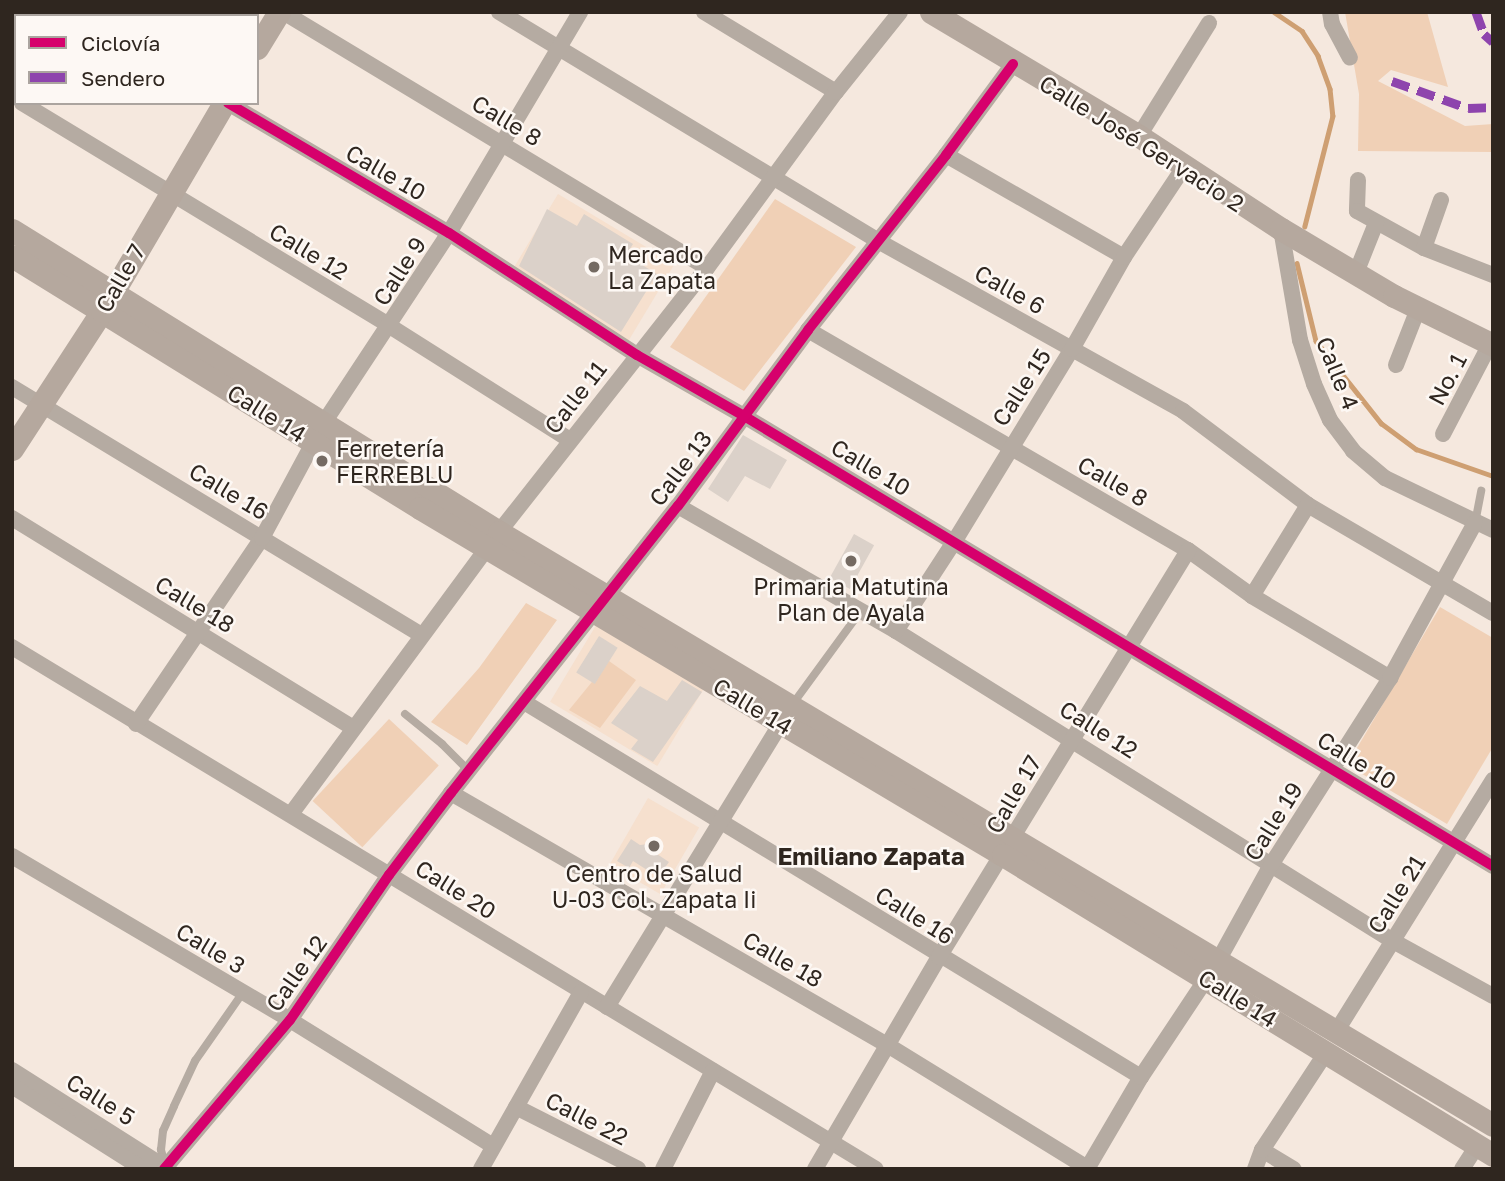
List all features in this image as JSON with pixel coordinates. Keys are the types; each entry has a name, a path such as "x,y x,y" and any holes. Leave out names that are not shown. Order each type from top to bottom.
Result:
{"main road":[{"path":"259,45 281,12"},
{"name":"Calle José Gervacio 2","path":"931,12 1013,64 1139,136 1281,229 1418,309 1492,345"},
{"name":"Calle 7","path":"12,449 108,301 169,193 225,105"},
{"name":"Calle 14","path":"12,230 108,301 494,540 1213,970 1336,1032 1492,1123"},
{"name":"Calle 14","path":"12,256 108,301"},
{"name":"Calle 14","path":"1213,970 1325,1054 1485,1150"}],"street":[{"name":"Calle 8","path":"281,12 707,268"},
{"name":"Calle 6","path":"499,12 878,241 1183,411 1308,505 1493,612"},
{"name":"Calle 9","path":"136,724 262,537 319,431 449,233 500,142 580,12"},
{"path":"704,12 836,92"},
{"name":"Calle 11","path":"291,814 494,540 636,355 707,268 836,92 900,12"},
{"path":"1330,12 1332,24 1350,58"},
{"path":"1139,136 1209,23"},
{"name":"Calle 13","path":"451,793 678,506 808,330 946,155 1013,64"},
{"name":"Calle 12","path":"25,105 388,325 570,440"},
{"name":"Calle 10","path":"229,105 449,233 636,355 744,416 1493,866"},
{"path":"946,155 1124,257"},
{"name":"Calle 15","path":"895,631 954,542 1010,446 1072,349 1124,257 1184,167"},
{"path":"1359,180 1357,211 1424,247 1493,275"},
{"path":"1424,247 1441,200"},
{"path":"1356,273 1376,223"},
{"name":"Calle 4","path":"1281,229 1300,340 1314,384 1331,420 1353,451 1384,478 1493,530"},
{"path":"1396,365 1418,309"},
{"name":"Calle 8","path":"808,330 1188,551 1252,596 1390,678"},
{"name":"No. 1","path":"1443,434 1492,345"},
{"name":"Calle 16","path":"12,387 422,635"},
{"path":"1252,596 1308,505"},
{"name":"Calle 12","path":"678,506 895,631 1072,738 1394,941 1493,996"},
{"name":"Calle 18","path":"12,519 355,728"},
{"name":"Calle 19","path":"1087,1168 1141,1077 1213,970 1271,865 1390,678 1444,584 1475,523"},
{"name":"Calle 17","path":"815,1169 939,957 1188,551"},
{"name":"Calle 20","path":"12,647 876,1169"},
{"name":"Calle 16","path":"524,702 721,820 939,957 1141,1077"},
{"path":"607,1007 786,715"},
{"name":"Calle 21","path":"1336,1032 1493,779"},
{"name":"Calle 12","path":"164,1168 290,1020 390,875 451,793"},
{"name":"Calle 18","path":"451,793 889,1046 1087,1168"},
{"name":"Calle 3","path":"12,856 290,1020 493,1146"},
{"path":"481,1169 581,992"},
{"path":"1255,1169 1262,1150 1325,1054"},
{"name":"Calle 5","path":"12,1070 164,1168"},
{"path":"663,1169 713,1071"},
{"name":"Calle 5","path":"12,1086 143,1169"},
{"name":"Calle 22","path":"516,1107 638,1169"},
{"path":"1262,1150 1294,1169"},
{"path":"1462,1169 1485,1150"}],"lane":[{"name":"Calle 19","path":"1475,523 1481,491"},
{"path":"786,715 860,612"},
{"path":"405,714 442,744 468,770"},
{"path":"164,1168 161,1150 163,1131 174,1106 195,1061 242,994"}],"shaded area":[{"path":"1345,12 1427,12 1448,87 1391,70 1378,81 1465,126 1493,124 1493,152 1358,151 1359,94"},
{"name":"Mercado La Zapata","path":"558,194 675,264 628,342 511,272"},
{"path":"775,199 856,247 744,391 670,347"},
{"path":"526,603 557,620 467,745 431,722 479,668"},
{"path":"1440,607 1493,638 1493,747 1447,824 1347,765"},
{"path":"598,622 705,686 657,766 550,702"},
{"path":"609,661 636,680 600,728 569,710"},
{"path":"389,719 439,765 362,847 313,801"},
{"name":"Centro de Salud U-03 Col. Zapata Ii","path":"648,798 699,828 661,894 610,865"}],"building":[{"name":"Mercado La Zapata","path":"547,209 577,226 584,214 633,244 626,255 657,274 621,332 519,266"},
{"path":"743,435 787,460 770,489 745,476 728,502 708,489"},
{"name":"Primaria Matutina Plan de Ayala","path":"854,534 874,545 850,589 830,578"},
{"path":"599,636 618,648 595,684 576,672"},
{"path":"682,680 702,692 653,762 631,749 638,740 611,723 640,686 667,701"},
{"path":"631,839 640,845 648,844 648,848 669,862 658,877 633,861 629,868 617,861"}],"waterway":[{"path":"1274,12 1302,31 1318,56 1330,89 1333,116 1305,226"},
{"path":"1297,263 1316,341 1381,423 1416,449 1493,476"}],"marked path":[{"path":"1476,12 1484,34 1493,42"},
{"path":"1392,81 1468,108 1493,107"}],"cycle path":[{"path":"164,1169 290,1020 389,875 451,793 678,506 808,330 946,155 1013,64"},
{"path":"231,105 449,233 637,355 744,416 1493,866"}],"place":[{"name":"Mercado La Zapata","path":"594,267"},
{"name":"Ferretería FERREBLU","path":"322,461"},
{"name":"Primaria Matutina Plan de Ayala","path":"851,561"},
{"name":"Centro de Salud U-03 Col. Zapata Ii","path":"654,846"}],"district":[{"name":"Emiliano Zapata","path":"871,856"}]}
